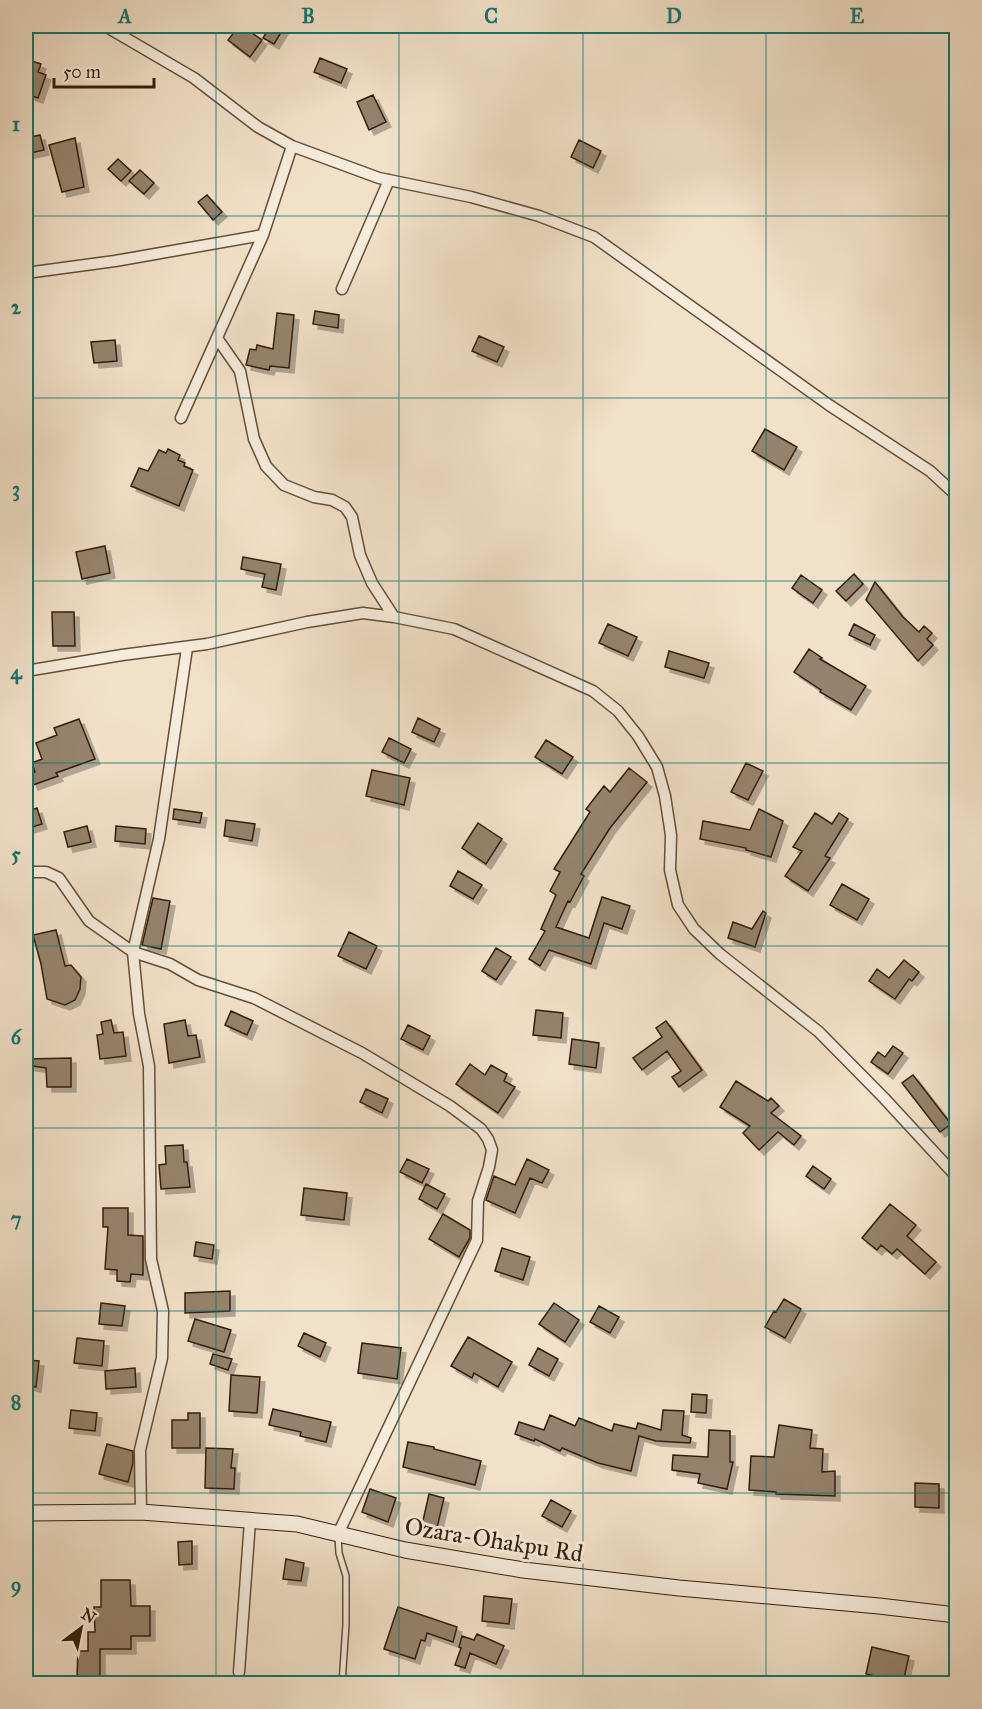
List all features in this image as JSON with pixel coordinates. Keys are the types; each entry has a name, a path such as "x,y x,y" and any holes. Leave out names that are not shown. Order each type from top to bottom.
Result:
{"main road":[{"name":"Ozara-Ohakpu Rd","path":"26,1513 141,1512 297,1524 405,1550 524,1570 957,1616"}],"street":[{"path":"105,26 194,78 258,127 292,146 389,180 471,197 539,216 594,237 829,405 930,471 957,495"},
{"path":"181,418 263,235 292,146"},
{"path":"342,289 389,180"},
{"path":"26,273 115,261 263,235"},
{"path":"217,338 240,371 254,439 266,466 284,485 314,497 332,500 345,507 352,517 360,555 372,583 394,617"},
{"path":"26,671 122,655 187,648 307,622 363,613 454,629 593,692 618,711 638,736 657,767 665,796 671,835 670,870 678,905 694,929 720,954 819,1032 957,1176"},
{"path":"141,1512 140,1450 162,1358 163,1311 151,1259 149,1066 139,1014 133,952 159,839 187,648"},
{"path":"26,861 29,871 46,872 59,878 89,921 133,952 170,964 198,980 254,998 362,1053 450,1106 481,1130 488,1139 492,1150 478,1201 477,1240 338,1534"},
{"path":"239,1672 250,1521"}],"lane":[{"path":"338,1534 339,1552 346,1576 342,1683"}],"building":[{"path":"239,26 262,40 250,57 228,40"},
{"path":"270,26 285,26 274,44 263,38"},
{"path":"320,58 347,69 341,83 314,72"},
{"path":"26,59 41,64 38,72 46,75 38,98 26,94"},
{"path":"373,95 386,122 369,130 357,102"},
{"path":"40,135 44,150 26,154 26,138"},
{"path":"75,138 84,187 62,192 49,145"},
{"path":"579,140 601,151 593,168 571,157"},
{"path":"118,159 131,171 121,181 108,169"},
{"path":"140,170 154,183 144,194 129,181"},
{"path":"207,195 222,212 213,220 198,202"},
{"path":"315,311 339,315 338,328 313,324"},
{"path":"277,313 294,315 289,368 270,366 269,370 246,365 250,349 256,350 257,345 273,349"},
{"path":"479,336 504,347 497,362 472,351"},
{"path":"115,340 117,361 94,363 91,342"},
{"path":"765,429 797,447 784,470 752,451"},
{"path":"168,449 180,455 178,460 193,470 179,506 131,486 139,468 148,471 159,450 166,453"},
{"path":"105,546 110,573 82,579 76,552"},
{"path":"243,557 281,564 276,590 262,587 265,574 241,569"},
{"path":"854,574 863,584 846,601 836,591"},
{"path":"801,575 822,590 813,603 792,588"},
{"path":"875,582 903,617 919,632 924,626 932,633 927,639 933,645 918,661 866,600"},
{"path":"52,612 74,612 75,646 53,646"},
{"path":"608,624 637,637 628,656 599,643"},
{"path":"854,624 875,635 870,645 849,635"},
{"path":"809,649 822,658 820,659 866,686 851,710 820,692 821,690 794,672"},
{"path":"669,651 709,663 704,678 665,667"},
{"path":"418,718 440,729 434,742 412,732"},
{"path":"79,719 95,759 56,773 58,776 33,785 29,774 35,772 32,763 42,759 36,743 57,735 54,728"},
{"path":"389,738 411,749 404,763 382,752"},
{"path":"546,740 573,757 562,774 535,757"},
{"path":"746,763 763,771 748,800 731,792"},
{"path":"629,768 647,782 610,828 581,874 584,876 570,902 568,901 556,927 589,938 602,897 630,906 622,929 604,923 591,964 549,950 540,966 529,959 545,931 541,929 556,895 550,891 560,872 554,869 590,812 586,809 604,786 610,792"},
{"path":"372,770 410,778 404,805 366,796"},
{"path":"37,808 42,824 26,829 26,812"},
{"path":"174,809 202,813 200,823 173,819"},
{"path":"759,809 783,821 771,857 746,850 746,848 700,839 703,821 750,830"},
{"path":"815,813 832,824 839,813 848,819 825,856 830,858 808,891 785,876 802,851 793,847"},
{"path":"226,820 255,824 252,841 224,836"},
{"path":"478,823 502,839 486,864 462,848"},
{"path":"87,826 91,842 68,847 64,832"},
{"path":"116,826 146,829 145,844 115,841"},
{"path":"458,871 482,885 473,899 450,886"},
{"path":"842,884 869,899 857,920 830,905"},
{"path":"153,898 170,901 161,949 142,945"},
{"path":"763,911 766,913 755,947 728,938 733,922 752,929"},
{"path":"56,930 65,966 71,965 81,977 80,989 75,1000 65,1005 47,999 33,935"},
{"path":"349,932 377,946 366,969 338,956"},
{"path":"496,948 511,957 496,980 482,971"},
{"path":"904,960 919,972 912,981 909,979 895,999 869,981 877,969 889,978"},
{"path":"536,1010 563,1013 561,1038 533,1035"},
{"path":"231,1011 253,1021 247,1035 225,1025"},
{"path":"111,1020 114,1033 123,1032 126,1056 100,1059 97,1035 103,1034 101,1022"},
{"path":"185,1020 188,1036 196,1035 200,1057 169,1063 164,1024"},
{"path":"666,1021 702,1070 679,1087 672,1077 681,1071 667,1051 642,1070 633,1058 662,1037 656,1028"},
{"path":"408,1025 430,1036 423,1050 401,1039"},
{"path":"572,1039 599,1043 596,1068 569,1064"},
{"path":"893,1046 903,1053 888,1074 871,1062 878,1052 885,1057"},
{"path":"71,1058 71,1087 47,1087 46,1068 26,1065 26,1059"},
{"path":"470,1064 485,1075 491,1065 507,1074 504,1081 515,1087 498,1113 456,1084"},
{"path":"913,1075 951,1124 940,1132 902,1083"},
{"path":"736,1081 768,1101 771,1098 779,1106 771,1113 801,1136 794,1145 778,1132 759,1150 743,1133 750,1126 720,1107"},
{"path":"366,1089 388,1099 382,1113 360,1102"},
{"path":"183,1145 184,1162 187,1162 190,1187 161,1189 159,1165 166,1164 165,1146"},
{"path":"407,1159 429,1169 422,1183 400,1172"},
{"path":"527,1159 549,1170 542,1183 530,1178 515,1213 486,1200 494,1176 515,1185"},
{"path":"813,1166 831,1179 824,1189 806,1176"},
{"path":"426,1184 445,1194 437,1209 419,1199"},
{"path":"304,1188 347,1193 344,1220 301,1215"},
{"path":"890,1204 916,1225 907,1236 936,1262 925,1274 897,1249 892,1254 881,1245 877,1250 862,1238"},
{"path":"103,1208 128,1208 128,1235 143,1236 143,1275 131,1274 130,1282 117,1281 117,1270 105,1269 108,1227 103,1227"},
{"path":"443,1214 470,1230 470,1238 459,1257 429,1239"},
{"path":"196,1242 214,1245 212,1259 194,1256"},
{"path":"502,1248 530,1257 523,1280 495,1271"},
{"path":"230,1291 230,1311 185,1313 185,1293"},
{"path":"784,1299 801,1309 785,1338 765,1327"},
{"path":"101,1303 125,1306 122,1326 99,1324"},
{"path":"554,1303 579,1320 565,1342 539,1324"},
{"path":"599,1306 619,1317 610,1333 590,1322"},
{"path":"195,1319 231,1330 224,1352 188,1341"},
{"path":"304,1333 326,1343 320,1357 298,1346"},
{"path":"468,1337 512,1362 498,1387 474,1373 472,1378 451,1366"},
{"path":"77,1338 104,1341 102,1366 74,1363"},
{"path":"362,1343 401,1348 397,1379 358,1373"},
{"path":"538,1348 558,1359 549,1376 529,1365"},
{"path":"213,1354 232,1359 228,1370 210,1364"},
{"path":"26,1360 39,1361 36,1387 26,1385"},
{"path":"135,1368 136,1387 106,1389 105,1371"},
{"path":"231,1375 260,1377 257,1413 229,1411"},
{"path":"692,1394 707,1395 706,1413 691,1412"},
{"path":"273,1409 331,1422 326,1442 300,1436 301,1432 269,1425"},
{"path":"71,1410 97,1413 95,1431 69,1428"},
{"path":"663,1410 684,1411 682,1435 691,1438 690,1443 656,1441 639,1436 631,1471 598,1463 562,1448 560,1451 535,1439 534,1441 515,1434 519,1422 544,1430 550,1415 575,1426 579,1418 612,1431 614,1424 636,1429 638,1423 661,1430"},
{"path":"188,1413 200,1413 200,1448 172,1448 172,1420 188,1420"},
{"path":"779,1425 812,1430 810,1448 823,1449 822,1472 835,1471 835,1496 776,1494 776,1492 749,1490 751,1456 774,1457"},
{"path":"709,1430 730,1431 730,1462 733,1462 727,1489 698,1483 700,1474 672,1470 673,1455 708,1457"},
{"path":"408,1442 481,1461 475,1485 403,1467"},
{"path":"107,1444 133,1451 133,1463 128,1482 99,1474"},
{"path":"206,1448 233,1449 231,1468 235,1468 234,1489 205,1488"},
{"path":"915,1483 939,1484 939,1508 915,1507"},
{"path":"370,1489 396,1498 388,1522 362,1512"},
{"path":"429,1494 444,1498 437,1528 422,1525"},
{"path":"551,1500 571,1511 562,1527 542,1516"},
{"path":"192,1541 192,1564 179,1565 178,1542"},
{"path":"286,1559 304,1563 301,1581 283,1579"},
{"path":"101,1580 130,1580 131,1606 150,1606 150,1636 131,1636 131,1649 100,1649 100,1677 77,1677 78,1651 88,1651 88,1632 95,1632 94,1607 101,1607"},
{"path":"484,1596 512,1599 509,1624 482,1621"},
{"path":"398,1607 457,1627 453,1642 427,1633 425,1641 421,1640 415,1659 384,1649"},
{"path":"477,1634 504,1646 496,1664 470,1653 465,1668 455,1665 461,1648 459,1647 462,1636 474,1640"},
{"path":"872,1647 909,1656 903,1682 866,1674"}]}
